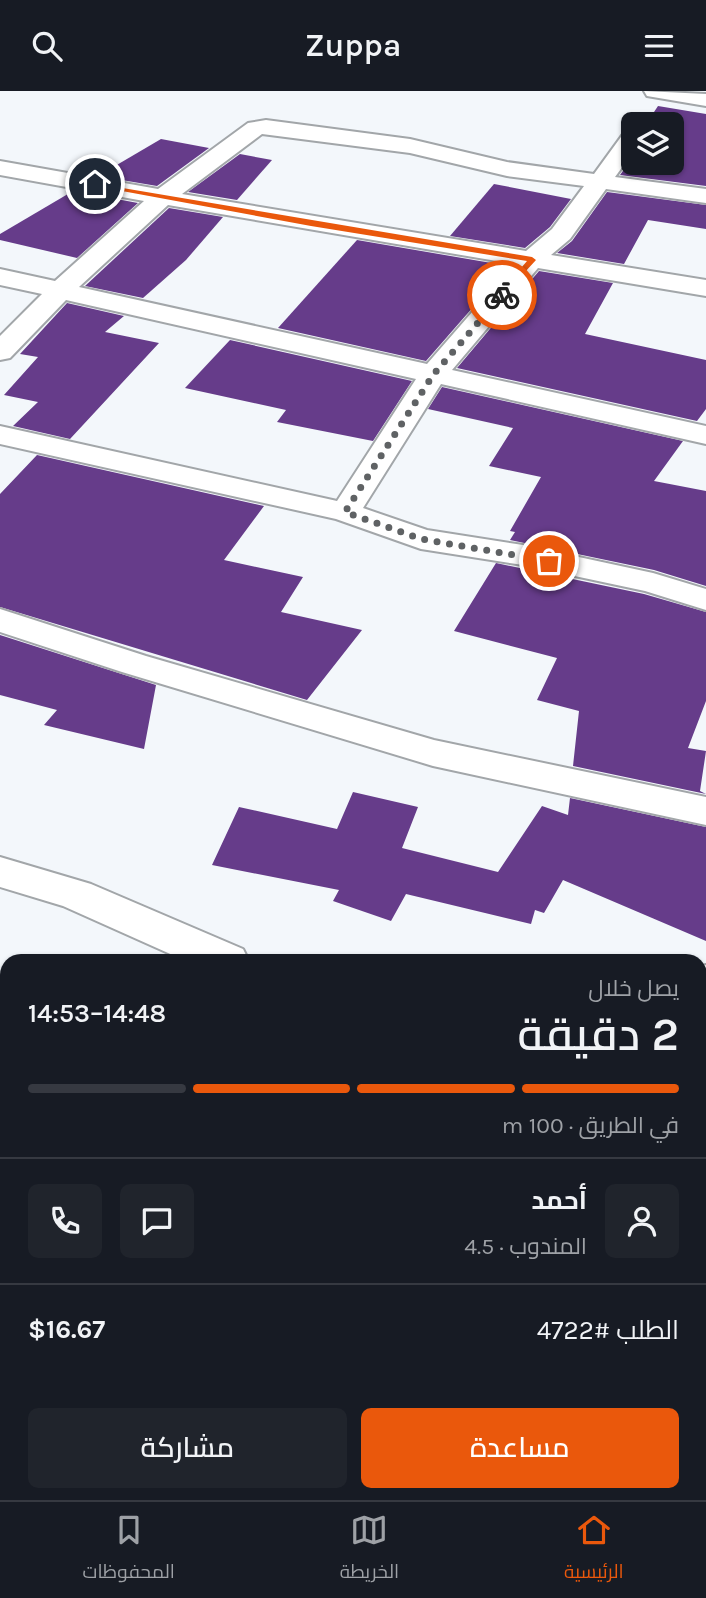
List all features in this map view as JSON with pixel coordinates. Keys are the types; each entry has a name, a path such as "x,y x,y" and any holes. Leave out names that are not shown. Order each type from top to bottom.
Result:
{"street":[{"path":"648,112 659,92 706,100"},
{"path":"0,352 60,290 167,196 256,128 267,127 410,146 507,169 706,196"},
{"path":"345,512 433,375 532,260 561,234 621,153"},
{"path":"0,168 311,223 706,288"},
{"path":"0,277 706,435"},
{"path":"0,435 345,512 421,539 575,566 653,583 706,600"},
{"path":"0,620 134,664 433,753 706,811"},
{"path":"0,872 77,895 206,954"}],"building":[{"path":"658,106 706,114 706,186 620,175 684,175 684,112 654,112"},
{"path":"161,139 209,148 157,186 98,176"},
{"path":"240,154 272,160 237,200 188,192"},
{"path":"494,184 571,199 550,227 525,248 450,236"},
{"path":"73,191 138,203 77,258 0,240 0,234"},
{"path":"607,192 706,205 706,229 648,220 624,264 557,253 572,241"},
{"path":"169,208 223,217 186,260 143,298 85,286"},
{"path":"357,240 509,266 426,361 278,328"},
{"path":"539,271 613,283 585,334 706,360 706,409 697,421 457,368"},
{"path":"67,303 124,316 105,332 159,343 70,439 13,426 38,402 4,395 38,357 20,354"},
{"path":"230,340 412,381 373,441 277,422 286,410 185,388"},
{"path":"442,387 683,441 654,481 706,491 706,586 654,570 510,540 515,532 510,531 541,477 489,466 513,428 428,409"},
{"path":"37,455 264,506 224,560 303,577 281,612 362,630 307,700 0,607 0,494"},
{"path":"496,563 644,594 706,612 706,701 688,748 706,751 700,791 706,794 573,766 579,711 537,700 557,658 454,631"},
{"path":"0,635 156,685 144,749 44,725 57,710 0,695"},
{"path":"353,792 418,807 402,848 498,872 542,806 568,815 570,798 706,827 706,941 563,880 544,913 535,910 531,924 406,894 391,921 333,901 339,890 212,865 239,807 337,829"}],"way so far":[{"path":"502,295 433,375 345,512 421,539 549,561"}],"route":[{"path":"95,184 532,260 502,295"}]}
